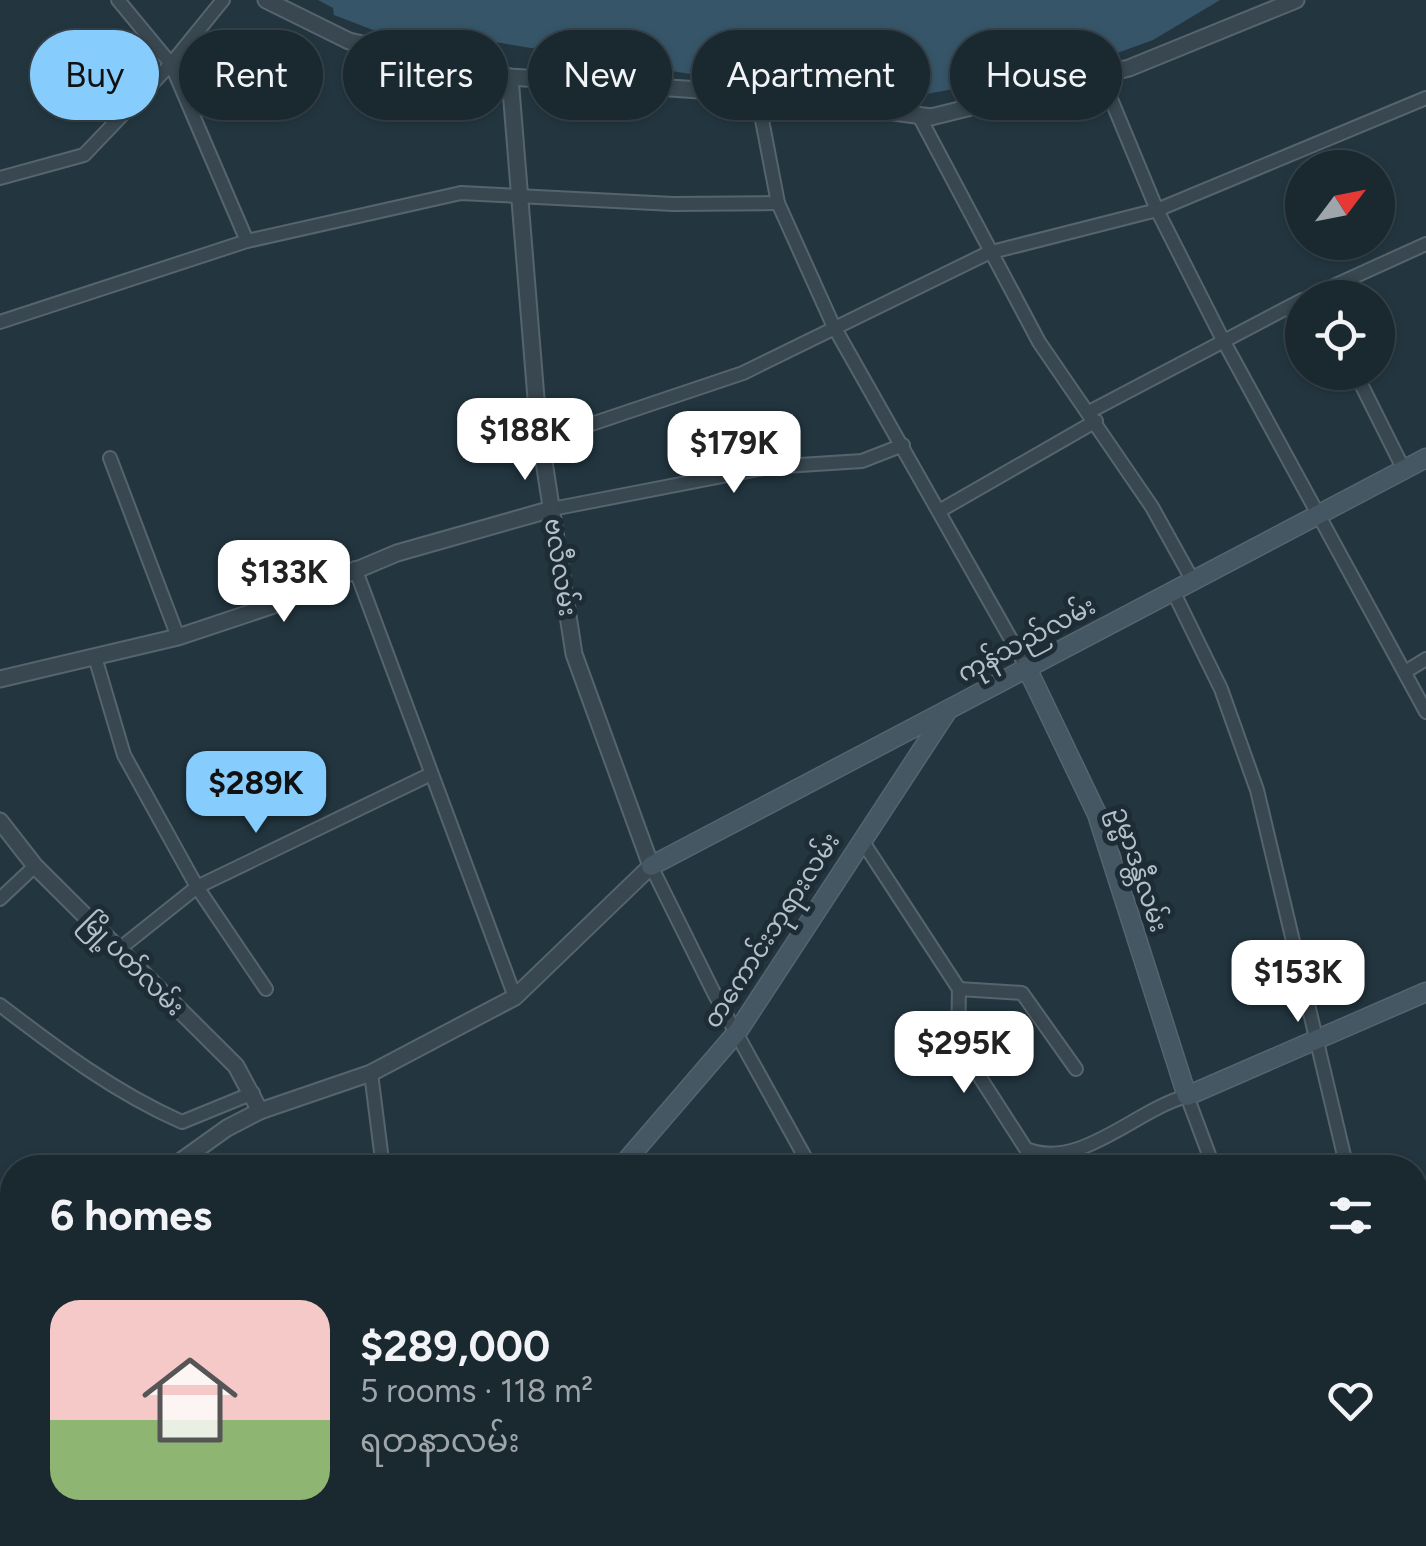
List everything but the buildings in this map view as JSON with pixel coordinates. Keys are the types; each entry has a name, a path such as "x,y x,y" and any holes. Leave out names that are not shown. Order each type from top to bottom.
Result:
{"main road":[{"name":"ကုန်သည်လမ်း","path":"650,866 1426,458"},
{"name":"ဥမ္မာဒန္တီလမ်း","path":"1026,666 1097,814 1187,1096"},
{"name":"တကောင်းဘုရားလမ်း","path":"631,1155 738,1030 950,708"},
{"path":"1187,1096 1320,1042 1426,992"}],"street":[{"path":"118,0 171,64 247,241"},
{"path":"0,178 84,155 171,64 223,0"},
{"path":"266,0 349,42 510,77 692,90"},
{"path":"1122,70 1296,0"},
{"name":"ဗလီလမ်း","path":"510,77 541,441 574,654 650,866"},
{"path":"541,441 742,373 833,325 988,253 1157,210 1426,98"},
{"path":"762,120 778,203 833,325 1026,666"},
{"path":"921,120 988,253 1039,342 1092,417 1193,581"},
{"path":"1120,120 1157,210 1223,340 1426,712"},
{"path":"0,322 247,241 461,193 674,204 778,203"},
{"path":"1347,280 1426,244"},
{"path":"941,510 1223,340 1285,309"},
{"path":"1364,390 1404,470"},
{"path":"0,679 178,638 271,606 355,568 552,509 768,467 862,461 903,445"},
{"path":"110,458 178,638"},
{"path":"355,568 429,775 515,997"},
{"path":"1173,591 1221,689 1257,790 1344,1155"},
{"path":"95,656 124,755 198,887 266,989"},
{"path":"1405,672 1426,659"},
{"path":"118,950 198,887 429,775"},
{"name":"မြို့ပတ်လမ်း","path":"0,822 34,866 236,1066 260,1111"},
{"path":"861,839 959,989 958,1042 1026,1149 1041,1155"},
{"path":"0,900 34,866"},
{"path":"189,1155 260,1111 371,1073 515,997 650,866 714,993 804,1155"},
{"path":"959,989 1022,994 1076,1069"},
{"path":"1,1007 83,1070 135,1102 182,1122 252,1093"},
{"path":"371,1073 381,1155"},
{"path":"1056,1155 1069,1154 1164,1102 1187,1096 1209,1155"}],"water":[{"path":"318,0 1220,0 1153,40 1122,51 1122,30 950,30 950,90 930,93 930,30 692,30 692,74 672,71 672,30 528,30 528,47 508,44 508,30 373,30 334,15 333,8"}]}
